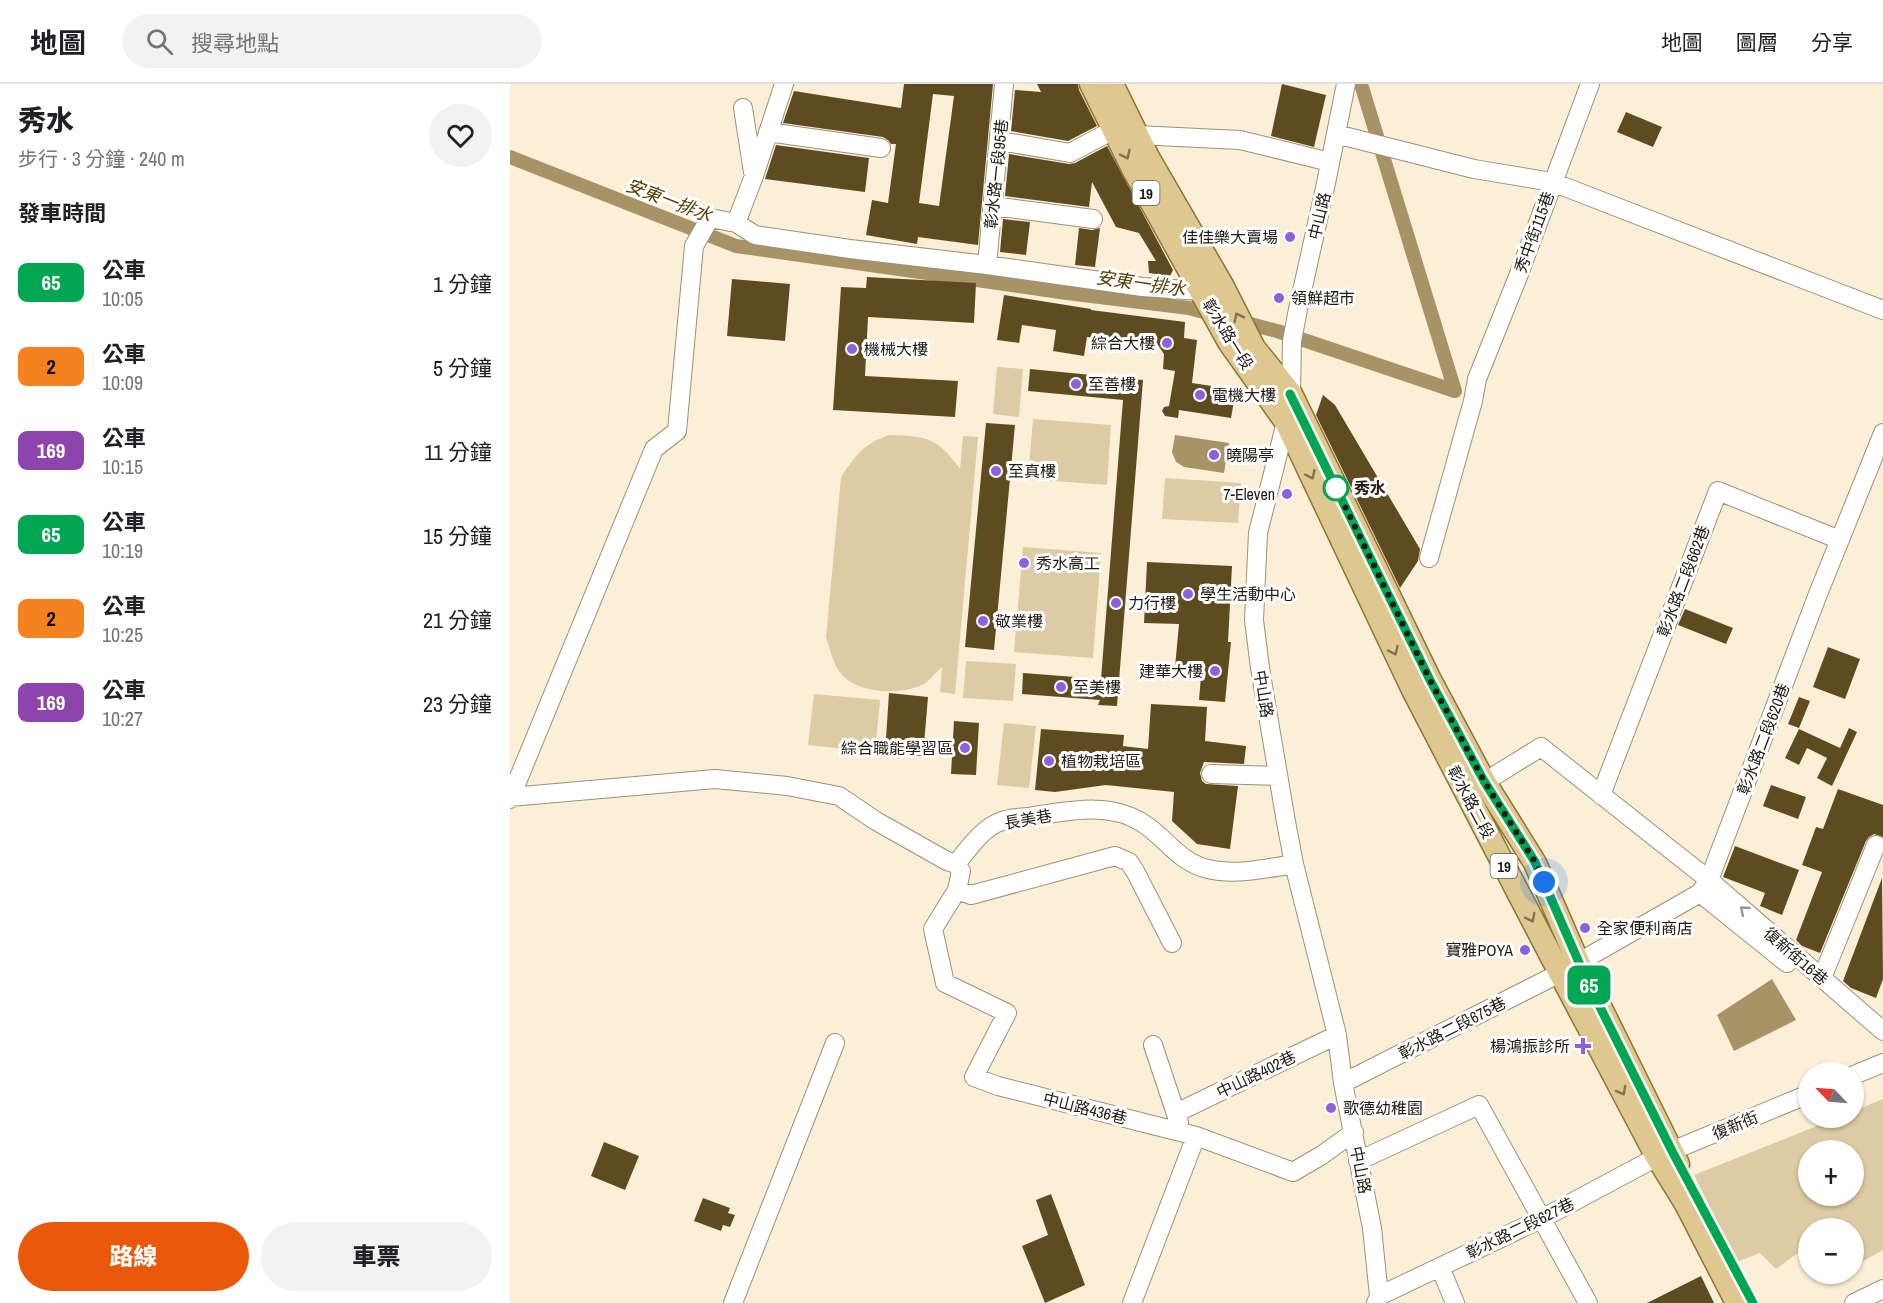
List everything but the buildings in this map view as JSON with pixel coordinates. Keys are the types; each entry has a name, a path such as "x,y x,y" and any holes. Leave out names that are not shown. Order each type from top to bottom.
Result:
{"main road":[{"name":"彰水路一段","path":"1091,84 1133,169 1210,292 1290,394"},
{"name":"彰水路一段","path":"1112,84 1210,292 1229,342 1286,422"},
{"name":"彰水路二段","path":"1290,394 1421,685"},
{"name":"彰水路二段","path":"1286,422 1569,968 1686,1204 1738,1302"}],"street":[{"path":"736,223 784,84"},
{"name":"彰水路一段95巷","path":"987,265 1004,84"},
{"name":"中山路","path":"1346,84 1292,341 1290,394 1286,422 1258,533 1254,620 1260,668 1294,864 1336,1035 1372,1228 1377,1300"},
{"name":"秀中街115巷","path":"1429,558 1473,401 1477,379 1590,84"},
{"path":"742,108 754,176"},
{"path":"1000,141 1070,153 1113,130"},
{"path":"768,132 881,148"},
{"path":"1336,134 1474,170 1552,182 1883,310"},
{"path":"1137,135 1240,140 1330,162"},
{"path":"993,206 1093,219"},
{"path":"1172,943 1135,871 1129,862 1115,856 971,895 957,890 961,871 956,864 876,821 839,796 787,786 714,779 510,798 654,449 677,431 694,246 710,218 736,223 755,235 1143,287 1210,292"},
{"name":"彰水路二段620巷","path":"1704,886 1883,434"},
{"name":"彰水路二段662巷","path":"1601,795 1718,491 1840,540"},
{"path":"1475,787 1542,747 1601,795 1883,1040"},
{"path":"1211,774 1278,777"},
{"name":"長美巷","path":"956,864 975,838 1001,821 1077,810 1105,809 1129,815 1168,843 1184,860 1208,870 1236,872 1294,864"},
{"path":"1822,978 1876,844"},
{"path":"1569,968 1704,886"},
{"name":"復新街16巷","path":"1704,886 1822,978 1883,1031"},
{"name":"中山路436巷","path":"957,890 933,929 945,982 1007,1013 974,1077 998,1086 1189,1134 1293,1172 1354,1132"},
{"name":"彰水路二段675巷","path":"1344,1083 1569,968"},
{"name":"中山路402巷","path":"1176,1113 1336,1035"},
{"path":"733,1303 836,1042"},
{"path":"1132,1303 1189,1134 1176,1113 1153,1045"},
{"path":"1864,1071 1883,1063"},
{"name":"復新街","path":"1663,1155 1798,1099"},
{"path":"1358,1161 1479,1105 1588,1303"},
{"name":"彰水路二段627巷","path":"1377,1300 1543,1218 1663,1155"},
{"path":"1440,1267 1455,1303"},
{"path":"1854,1303 1883,1289"}],"shaded area":[{"path":"997,367 1023,369 1019,417 993,414"},
{"path":"1033,419 1111,425 1107,485 1028,479"},
{"path":"889,435 913,436 930,440 945,450 960,469 963,436 978,437 955,694 940,692 942,667 925,684 913,688 880,691 859,686 842,675 836,667 826,637 841,477 866,446"},
{"path":"1175,435 1229,443 1224,473 1184,467 1176,462 1172,452"},
{"path":"1165,478 1241,483 1238,523 1162,519"},
{"path":"1023,547 1101,553 1093,658 1014,652"},
{"path":"966,661 1016,664 1013,701 963,698"},
{"path":"814,694 880,700 875,752 808,745"},
{"path":"1004,723 1036,726 1029,788 997,785"},
{"path":"1772,979 1796,1020 1734,1051 1717,1015"},
{"path":"1883,1099 1883,1250 1864,1260 1864,1218 1798,1218 1798,1253 1776,1269 1760,1253 1737,1262 1694,1175 1812,1128 1864,1128 1864,1107"}],"waterway":[{"name":"安東一排水","path":"1239,321 1277,331 1455,391 1361,84"},
{"name":"安東一排水","path":"510,157 736,246 1189,308 1215,315"}],"bus line":[{"name":"65","path":"1290,394 1430,680 1484,781 1535,862 1588,983 1672,1151 1753,1303"}],"place":[{"name":"佳佳樂大賣場","path":"1290,237"},
{"name":"領鮮超市","path":"1279,298"},
{"name":"綜合大樓","path":"1167,343"},
{"name":"機械大樓","path":"852,349"},
{"name":"至善樓","path":"1076,384"},
{"name":"電機大樓","path":"1200,395"},
{"name":"曉陽亭","path":"1214,455"},
{"name":"至真樓","path":"996,471"},
{"name":"秀水","path":"1336,488"},
{"name":"7-Eleven","path":"1287,494"},
{"name":"秀水高工","path":"1024,563"},
{"name":"學生活動中心","path":"1188,594"},
{"name":"力行樓","path":"1116,603"},
{"name":"敬業樓","path":"983,621"},
{"name":"建華大樓","path":"1215,671"},
{"name":"至美樓","path":"1061,687"},
{"name":"綜合職能學習區","path":"965,748"},
{"name":"植物栽培區","path":"1049,761"},
{"name":"全家便利商店","path":"1585,928"},
{"name":"寶雅POYA","path":"1525,950"},
{"name":"楊鴻振診所","path":"1583,1046"},
{"name":"歌德幼稚園","path":"1331,1108"}],"route":[{"path":"1336,488 1430,680 1484,781 1535,862 1544,882"}]}
